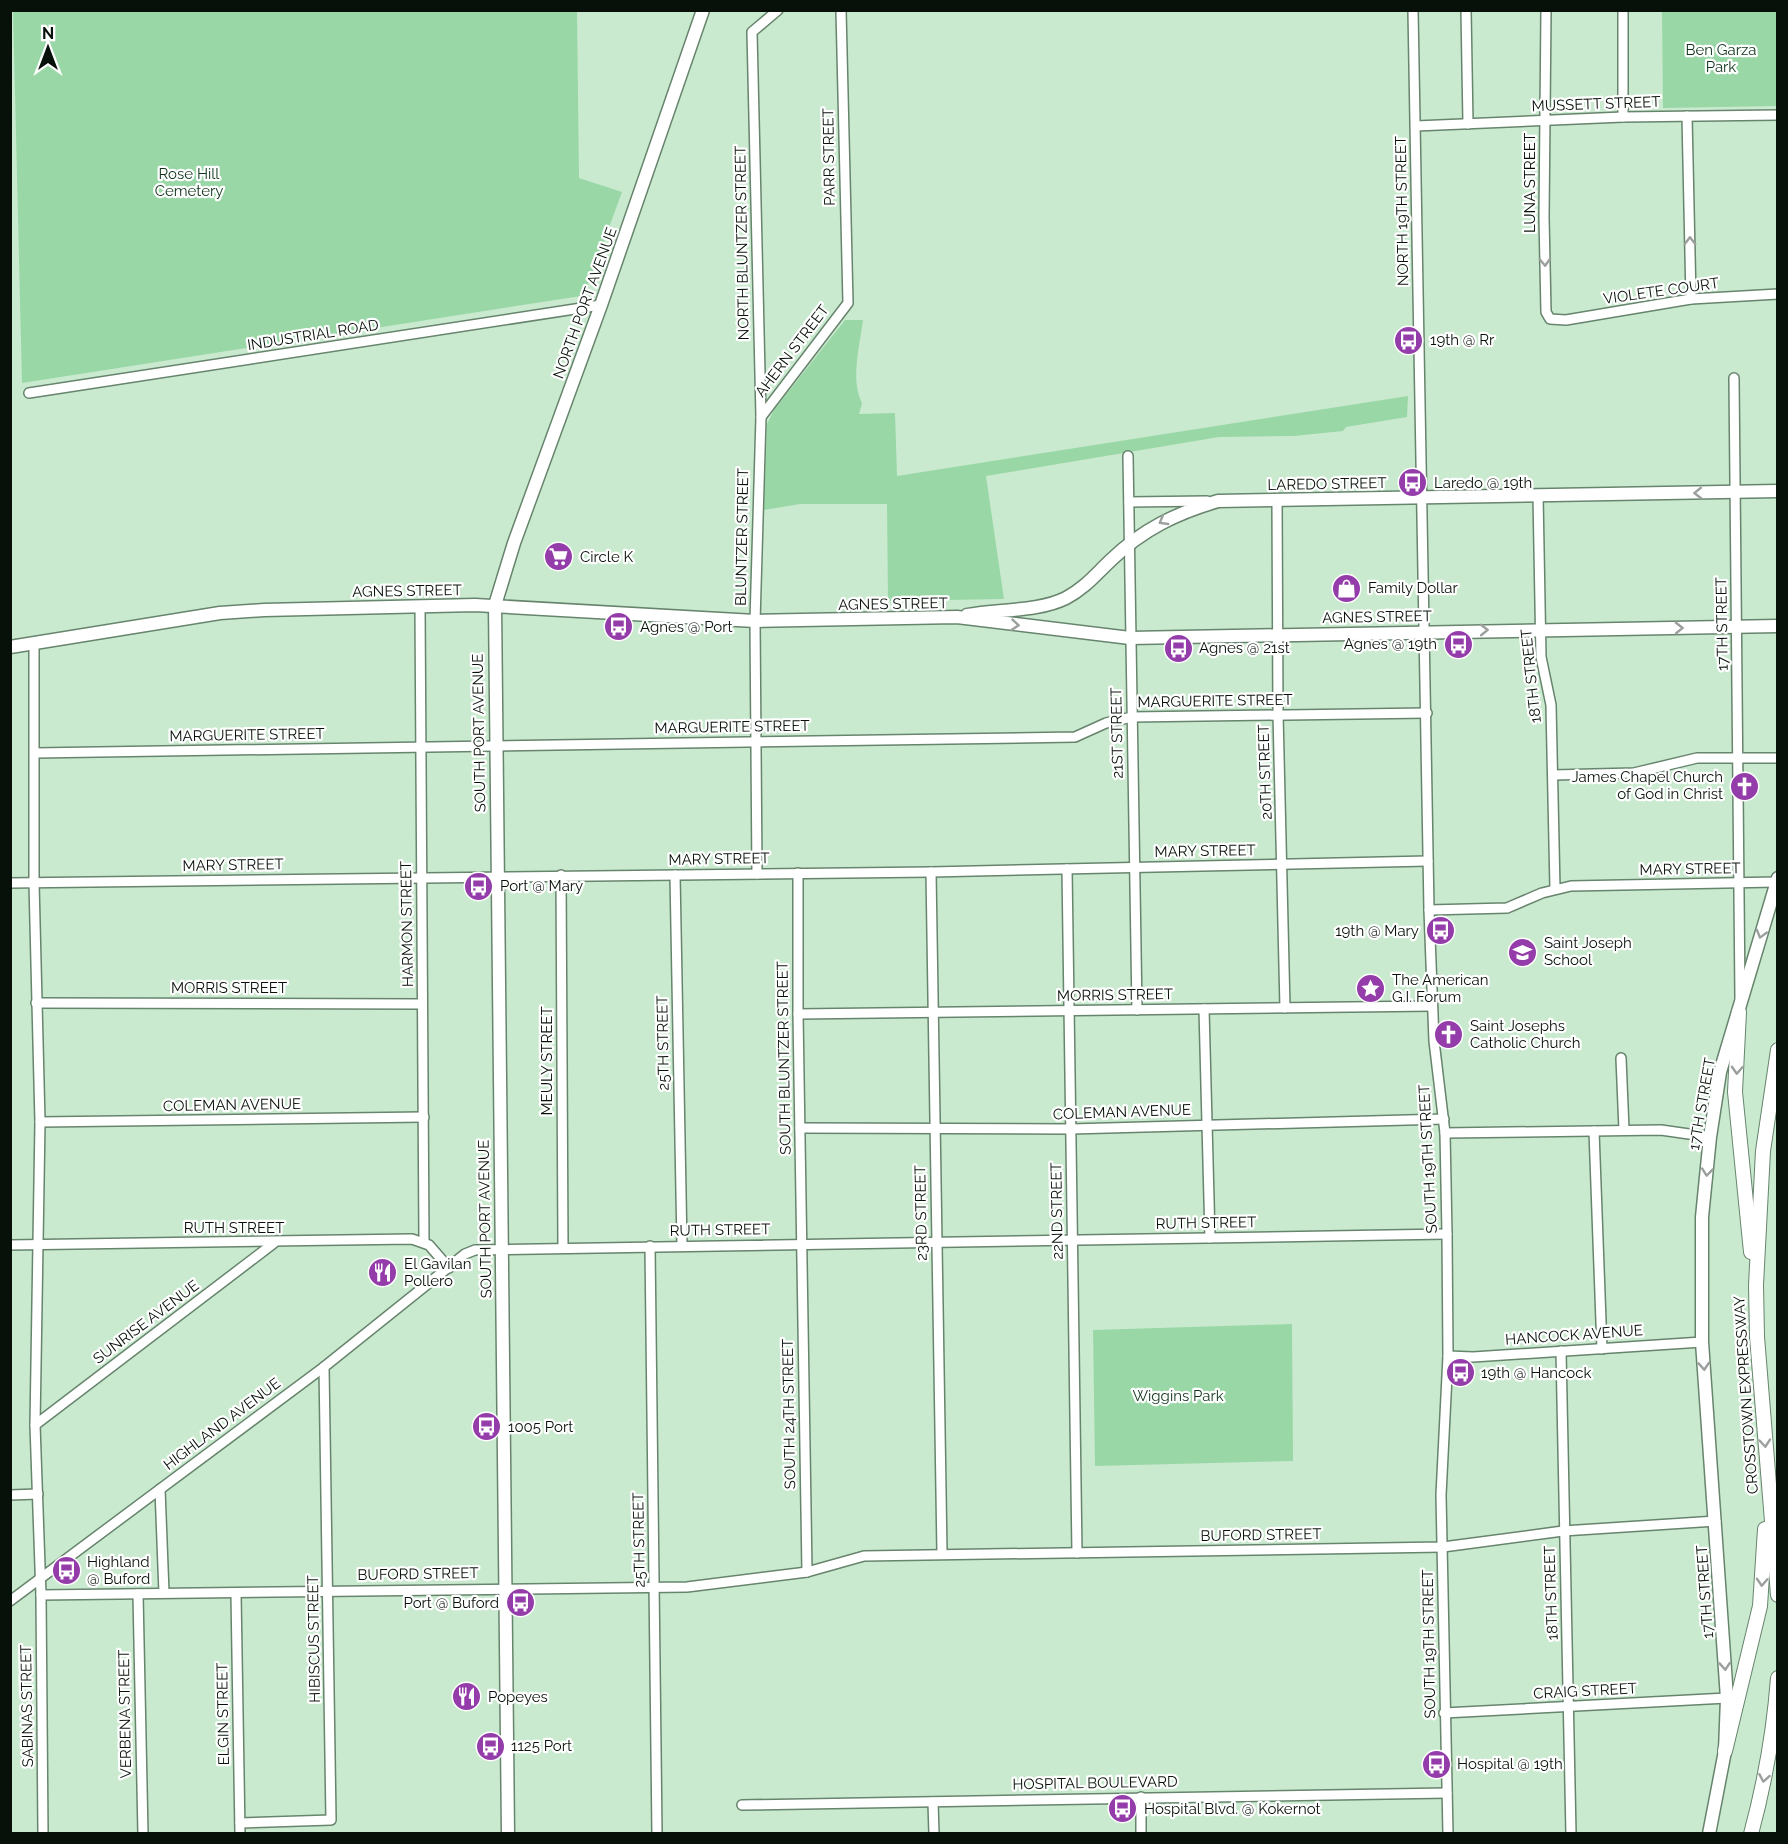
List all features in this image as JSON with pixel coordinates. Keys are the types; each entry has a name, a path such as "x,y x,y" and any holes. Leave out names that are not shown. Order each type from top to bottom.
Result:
{"highway":[{"path":"1739,1012 1736,1092 1744,1196 1755,1285"},
{"name":"CROSSTOWN EXPRESSWAY","path":"1778,1050 1763,1151 1755,1285 1757,1337 1778,1595"},
{"path":"1725,1751 1760,1606 1768,1482"},
{"path":"1751,1833 1761,1794 1775,1716 1778,1678"}],"main road":[{"name":"NORTH PORT AVENUE","path":"495,605 514,543 601,305 703,10"},
{"name":"LAREDO STREET","path":"1218,501 1778,491"},
{"path":"957,617 998,609 1037,607 1064,598 1088,584 1128,546 1168,518 1218,501"},
{"name":"AGNES STREET","path":"10,647 220,613 495,605 755,621 957,617 1130,638 1778,626"},
{"name":"SOUTH PORT AVENUE","path":"495,605 496,877 508,1833"},
{"path":"1739,1012 1777,880"},
{"name":"17TH STREET","path":"1709,1833 1725,1751 1727,1698 1702,1342 1702,1217 1710,1137 1720,1072 1739,1012"}],"street":[{"name":"NORTH BLUNTZER STREET","path":"759,454 761,417 752,32 778,10"},
{"name":"PARR STREET","path":"840,10 848,303"},
{"name":"NORTH 19TH STREET","path":"1413,10 1421,411"},
{"path":"1466,10 1468,124"},
{"name":"LUNA STREET","path":"1546,10 1544,217 1546,312 1550,320"},
{"path":"1623,10 1623,117"},
{"path":"1687,116 1691,299"},
{"name":"MUSSETT STREET","path":"1416,126 1623,117 1778,116"},
{"name":"VIOLETE COURT","path":"1550,320 1566,320 1691,299 1778,294"},
{"name":"AHERN STREET","path":"761,417 848,303"},
{"name":"INDUSTRIAL ROAD","path":"29,393 601,305"},
{"name":"17TH STREET","path":"1734,378 1740,882 1739,1012"},
{"name":"SOUTH 19TH STREET","path":"1421,411 1432,1006 1445,1133 1447,1234 1448,1356 1442,1495 1444,1713 1448,1833"},
{"name":"BLUNTZER STREET","path":"755,621 759,454"},
{"name":"21ST STREET","path":"1128,456 1137,1010"},
{"name":"18TH STREET","path":"1538,495 1542,668 1551,705 1555,890"},
{"name":"20TH STREET","path":"1277,499 1278,714 1285,1008"},
{"name":"LAREDO STREET","path":"1129,502 1218,501"},
{"name":"HARMON STREET","path":"420,606 424,1242"},
{"path":"755,621 757,874"},
{"name":"SABINAS STREET","path":"34,643 34,883 40,1122 36,1244 35,1425 41,1595 43,1833"},
{"name":"MARGUERITE STREET","path":"35,753 1075,737 1106,723 1132,717 1426,713"},
{"path":"1553,775 1634,773 1696,758 1778,758"},
{"name":"MARY STREET","path":"10,883 931,872 1428,861"},
{"name":"22ND STREET","path":"1067,869 1077,1553"},
{"name":"23RD STREET","path":"931,872 942,1553"},
{"name":"SOUTH BLUNTZER STREET","path":"798,873 801,1244"},
{"name":"MEULY STREET","path":"561,875 563,1247"},
{"name":"25TH STREET","path":"675,875 682,1246"},
{"name":"MARY STREET","path":"1429,910 1507,908 1571,886 1777,880"},
{"name":"MORRIS STREET","path":"36,1003 422,1004"},
{"name":"MORRIS STREET","path":"798,1014 1432,1006"},
{"path":"1204,1009 1210,1238"},
{"path":"1621,1059 1624,1130"},
{"name":"COLEMAN AVENUE","path":"40,1122 424,1117"},
{"name":"COLEMAN AVENUE","path":"800,1128 1071,1129 1444,1119"},
{"path":"1445,1133 1661,1130 1710,1137"},
{"path":"1594,1131 1602,1349"},
{"name":"RUTH STREET","path":"449,1268 475,1250 500,1248 1447,1234"},
{"name":"RUTH STREET","path":"10,1245 274,1243 412,1239 424,1242"},
{"path":"424,1242 449,1268"},
{"name":"SUNRISE AVENUE","path":"35,1425 274,1243"},
{"name":"SOUTH 24TH STREET","path":"801,1244 807,1572"},
{"name":"25TH STREET","path":"650,1246 657,1833"},
{"name":"HIGHLAND AVENUE","path":"10,1601 324,1366 449,1268"},
{"name":"HANCOCK AVENUE","path":"1448,1356 1702,1342"},
{"name":"18TH STREET","path":"1561,1351 1563,1531 1570,1707 1570,1833"},
{"name":"HIBISCUS STREET","path":"240,1823 331,1820 324,1366"},
{"path":"160,1489 164,1593"},
{"path":"10,1494 38,1494"},
{"name":"BUFORD STREET","path":"41,1595 236,1594 329,1590 718,1585 795,1575 864,1556 1443,1547 1563,1531 1716,1521"},
{"name":"VERBENA STREET","path":"138,1594 143,1833"},
{"name":"ELGIN STREET","path":"236,1594 240,1833"},
{"name":"CRAIG STREET","path":"1444,1713 1727,1698"},
{"name":"HOSPITAL BOULEVARD","path":"742,1805 1447,1793"},
{"path":"1141,1797 1141,1833"},
{"path":"933,1802 934,1833"}],"green space":[{"name":"Rose Hill Cemetery","path":"13,11 577,11 579,178 622,192 586,290 581,296 22,383"},
{"name":"Ben Garza Park","path":"1662,11 1777,11 1777,106 1663,108"},
{"path":"845,320 863,320 856,373 858,394 862,403 859,414 895,413 897,476 1408,396 1407,417 1346,427 1343,431 1294,436 1219,437 986,476 1004,599 888,601 887,504 800,504 764,510 767,424 774,410"},
{"name":"Wiggins Park","path":"1292,1324 1293,1461 1095,1466 1093,1330"}],"place":[{"name":"19th @ Rr","path":"1409,340"},
{"name":"Laredo @ 19th","path":"1413,483"},
{"name":"Circle K","path":"559,557"},
{"name":"Family Dollar","path":"1347,588"},
{"name":"Agnes @ Port","path":"619,627"},
{"name":"Agnes @ 19th","path":"1458,644"},
{"name":"Agnes @ 21st","path":"1178,648"},
{"name":"James Chapel Church of God in Christ","path":"1744,786"},
{"name":"Port @ Mary","path":"479,886"},
{"name":"19th @ Mary","path":"1440,931"},
{"name":"Saint Joseph School","path":"1523,952"},
{"name":"The American G.I. Forum","path":"1371,989"},
{"name":"Saint Josephs Catholic Church","path":"1449,1035"},
{"name":"El Gavilan Pollero","path":"383,1273"},
{"name":"19th @ Hancock","path":"1460,1373"},
{"name":"1005 Port","path":"487,1427"},
{"name":"Highland @ Buford","path":"66,1571"},
{"name":"Port @ Buford","path":"520,1603"},
{"name":"Popeyes","path":"467,1697"},
{"name":"1125 Port","path":"490,1746"},
{"name":"Hospital @ 19th","path":"1436,1764"},
{"name":"Hospital Blvd. @ Kokernot","path":"1123,1809"}]}
